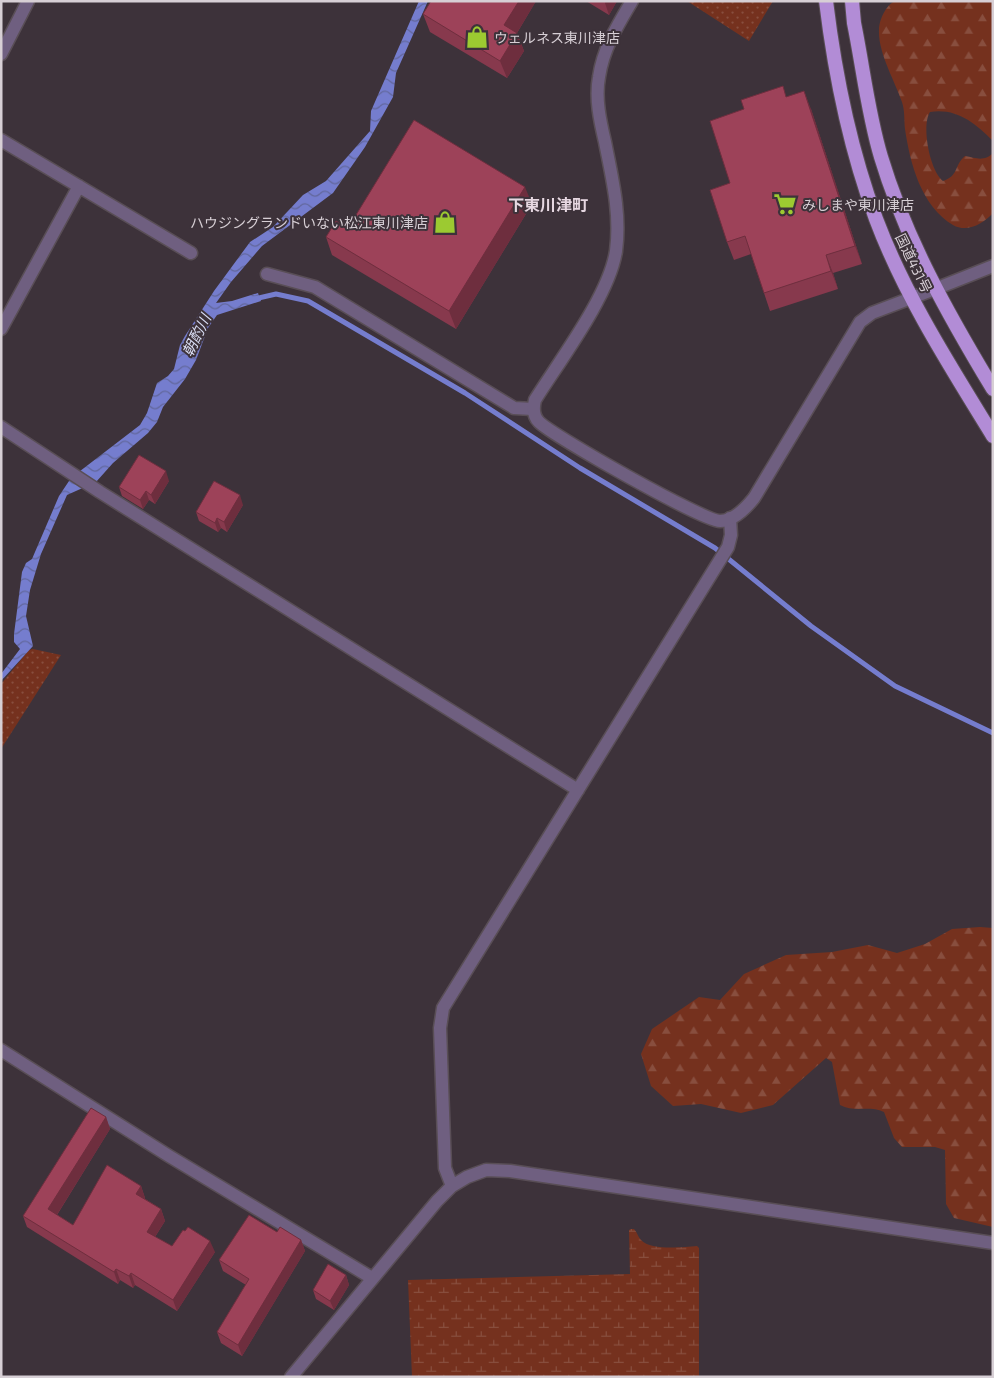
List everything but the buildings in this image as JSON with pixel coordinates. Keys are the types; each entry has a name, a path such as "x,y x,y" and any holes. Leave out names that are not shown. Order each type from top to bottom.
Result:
{"highway":[{"name":"国道431号","path":"826,1 846,120 876,220 935,343 993,436"},
{"name":"国道431号","path":"852,1 854,23 881,157 904,218 935,289 993,389"}],"street":[{"path":"1,54 28,1"},
{"path":"632,1 608,43 598,80 601,120 616,198 618,225 612,269 596,302 535,400 533,409 539,423 612,468 701,516 720,521 730,518 743,511 754,498 860,322 872,313 993,266"},
{"path":"1,140 191,253"},
{"path":"1,329 79,186"},
{"path":"267,274 315,287 514,408 533,409"},
{"path":"1,427 100,492 578,790"},
{"path":"452,1186 445,1168 440,1028 444,1008 728,547 732,535 730,518"},
{"path":"1,1050 169,1156 372,1278"},
{"path":"291,1377 372,1278 452,1186 476,1173 486,1170 510,1171 602,1183 993,1243"}],"green space":[{"path":"687,1 773,1 749,41"},
{"path":"895,1 993,1 993,141 965,118 949,112 930,112 926,127 928,148 934,168 943,181 952,176 965,156 986,158 993,153 993,213 980,224 969,228 953,225 942,217 925,195 914,169 907,142 903,105 879,39 879,26 882,17 886,9"},
{"path":"33,649 61,655 1,749 1,684 29,650"},
{"path":"993,928 993,1227 954,1218 946,1204 945,1150 935,1147 902,1147 894,1138 884,1112 840,1105 832,1062 826,1058 773,1105 741,1113 701,1104 673,1106 651,1086 641,1054 652,1029 699,997 720,1000 744,974 786,955 832,952 868,945 897,953 925,944 952,929"},
{"path":"634,1229 641,1240 652,1246 668,1248 697,1246 699,1248 699,1377 412,1377 408,1280 630,1274 629,1230"}],"water":[{"name":"朝酌川","path":"419,1 428,1 396,73 393,97 365,147 333,193 262,246 231,282 216,303 232,301 258,293 261,301 217,315 208,328 196,360 185,379 163,407 157,422 148,433 113,463 96,482 67,495 41,554 30,590 26,616 33,646 1,681 1,674 20,649 14,642 14,634 22,572 26,563 32,559 59,496 71,478 140,425 147,413 157,383 168,376 174,369 180,345 185,336 214,291 250,242 273,227 303,195 326,181 370,131 371,111"}],"waterway":[{"path":"254,299 276,294 308,301 465,393 580,468 715,548 811,626 895,686 993,733"}],"place":[{"name":"ウェルネス東川津店","path":"477,37"},
{"name":"みしまや東川津店","path":"785,204"},
{"name":"ハウジングランドいない松江東川津店","path":"445,222"}],"district":[{"name":"下東川津町","path":"548,204"}]}
